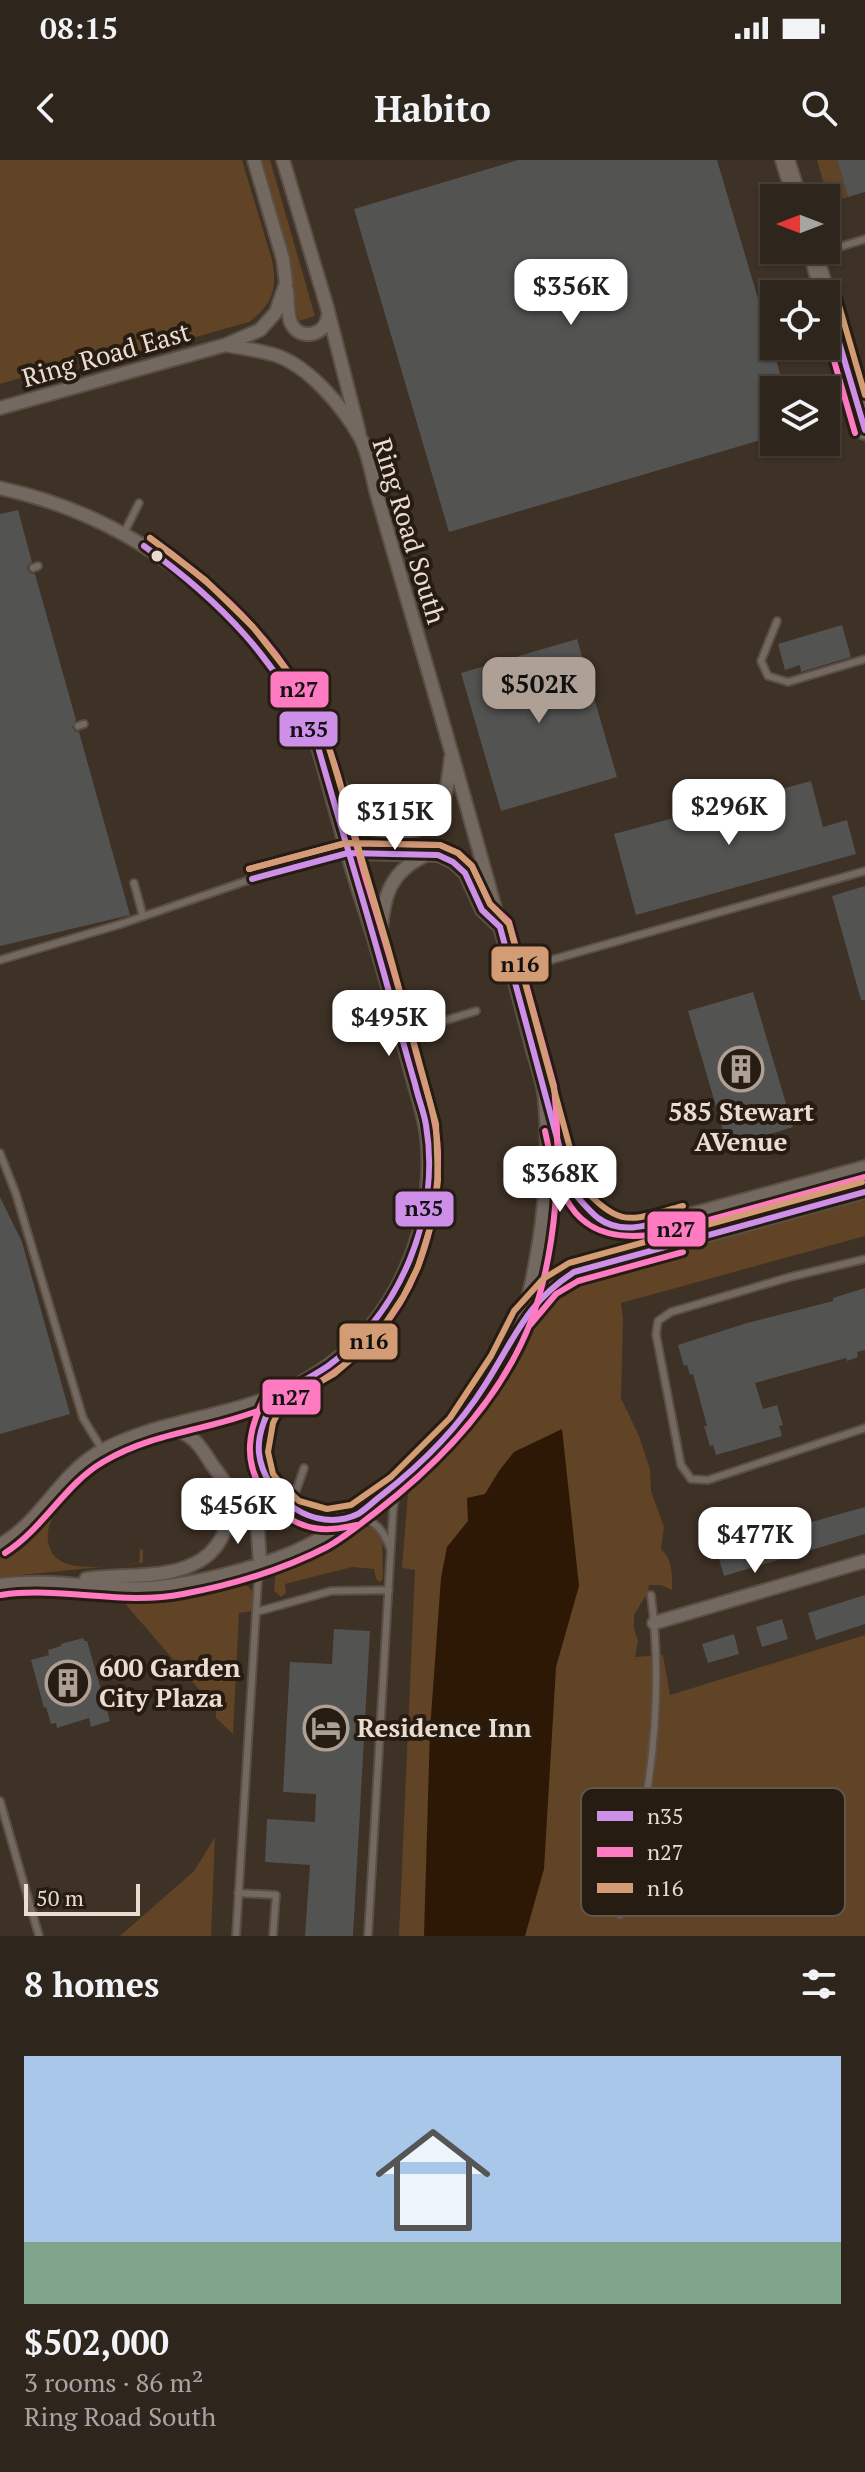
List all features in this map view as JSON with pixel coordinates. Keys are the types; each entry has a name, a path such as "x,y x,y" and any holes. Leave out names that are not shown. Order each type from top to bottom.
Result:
{"main road":[{"path":"785,160 793,184"},
{"path":"840,344 865,430"}],"street":[{"path":"254,160 283,259 290,318 299,332 310,335 323,329 328,322 327,307"},
{"path":"283,160 327,307 361,439"},
{"name":"Ring Road East","path":"0,408 225,345 260,330 276,312 286,283"},
{"name":"Ring Road South","path":"225,345 272,353 315,378 361,439 452,752 544,1089 542,1217 532,1283 522,1318"},
{"path":"0,488 67,507 124,533 197,585 254,641 290,691 318,747 363,819 373,828 392,834 414,831 436,817 446,794 452,752"},
{"path":"0,1545 13,1538 95,1455 131,1437 276,1396 328,1366 377,1319 409,1263 424,1214 428,1180 426,1126 318,747"},
{"path":"348,853 438,855 453,862 465,873 482,910 500,927"},
{"path":"378,951 390,884 405,866 427,855"},
{"path":"546,1104 571,1190 599,1219 621,1228 655,1224 865,1167"},
{"path":"0,1585 29,1581 71,1582 156,1589 212,1577 295,1551 323,1538 397,1485 458,1424 495,1370 522,1318 550,1286 574,1272 865,1192"},
{"path":"260,1563 255,1490 258,1452 263,1420 276,1396"},
{"path":"71,1582 180,1569 203,1559 221,1541 230,1504 226,1484 200,1445 190,1436 163,1428"},
{"path":"258,1452 264,1478 294,1510 326,1519 355,1515"},
{"path":"654,1623 865,1561"}],"lane":[{"path":"840,246 865,239"},
{"path":"124,533 139,503"},
{"path":"777,621 761,661 768,676 788,682 865,659"},
{"path":"0,960 252,879 348,853"},
{"path":"512,971 865,871"},
{"path":"134,883 143,916"},
{"path":"401,1034 476,1011"},
{"path":"0,1153 16,1194 83,1418 103,1451"},
{"path":"865,1259 790,1277 671,1312 658,1321 656,1334 681,1465 691,1479 708,1480 865,1428"},
{"path":"294,1510 293,1500 304,1468"},
{"path":"368,1936 397,1485"},
{"path":"355,1515 374,1521 385,1535 391,1551"},
{"path":"236,1936 260,1563"},
{"path":"256,1612 331,1591 389,1590"},
{"path":"647,1788 656,1681 651,1595"},
{"path":"0,1801 39,1936"},
{"path":"238,1893 276,1895 273,1936"}],"shaded area":[{"path":"0,160 242,160 272,260 274,280 268,303 249,322 118,359 94,357 0,384"},
{"path":"255,160 270,160 315,316 299,321"},
{"path":"817,160 837,160 848,197 840,199 840,184 824,184"},
{"path":"865,1200 865,1236 621,1303 621,1398 650,1469 651,1491 664,1527 661,1549 668,1558 672,1573 672,1590 661,1585 649,1585 634,1615 638,1641 635,1657 663,1655 670,1695 865,1635 865,1936 399,1936 415,1570 402,1568 408,1493 548,1299 564,1286 605,1270"},
{"path":"562,1429 579,1586 556,1667 544,1869 525,1936 424,1936 430,1730 441,1578 447,1547 468,1521 467,1498 485,1494 514,1452"},
{"path":"111,1458 77,1487 56,1511 48,1538 51,1551 65,1563 92,1567 139,1563 140,1549 143,1550 143,1563 0,1577 0,1556 29,1533 80,1479"},
{"path":"362,1526 372,1528 382,1536 383,1579 380,1582 374,1569 352,1567 285,1584 286,1593 281,1597 274,1591 276,1571 280,1567"},
{"path":"235,1582 248,1586 254,1594 254,1611 239,1613 233,1734 216,1718 216,1709 121,1599 169,1597"},
{"path":"215,1837 211,1936 120,1936 194,1871"}],"building":[{"path":"518,160 717,160 760,305 760,360 776,360 781,376 760,376 760,440 449,532 354,209"},
{"path":"837,160 865,160 865,192 848,197"},
{"path":"18,510 32,562 27,569 35,574 76,720 72,727 79,732 130,915 0,946 0,514"},
{"path":"842,625 851,657 801,672 800,665 785,670 778,644"},
{"path":"577,639 617,777 501,811 461,673"},
{"path":"811,781 823,827 847,820 856,854 636,915 614,834"},
{"path":"865,886 865,1000 861,1000 832,896"},
{"name":"585 Stewart AVenue","path":"753,992 793,1127 728,1147 688,1011"},
{"path":"0,1197 22,1242 70,1414 0,1434"},
{"path":"865,1288 865,1350 857,1352 858,1357 847,1361 846,1358 755,1383 763,1409 777,1405 783,1425 779,1426 782,1436 716,1455 704,1426 707,1426 693,1374 690,1375 687,1365 684,1366 678,1345 833,1301 833,1298"},
{"path":"865,1507 865,1534 724,1576 716,1549"},
{"path":"865,1595 865,1624 816,1640 808,1613"},
{"path":"782,1619 788,1639 762,1647 756,1627"},
{"name":"Residence Inn","path":"334,1629 370,1631 353,1936 305,1936 310,1865 265,1862 267,1819 315,1822 316,1794 283,1792 290,1662 332,1664"},
{"path":"734,1634 739,1654 708,1663 702,1644"},
{"name":"600 Garden City Plaza","path":"83,1638 87,1641 110,1721 91,1727 89,1718 57,1728 56,1723 51,1724 44,1708 31,1660 49,1655 48,1650 61,1644"}],"transit line":[{"name":"n16","path":"840,309 865,395"},
{"name":"n35","path":"840,345 865,430"},
{"name":"n27","path":"834,360 855,433"},
{"name":"n27","path":"5,1553 19,1543 77,1482 103,1462 169,1435 258,1411 302,1392 342,1367 378,1333 406,1293 424,1248 435,1200 438,1152 431,1105 339,778 324,736 281,662 248,622 211,586 150,538"},
{"name":"n16","path":"150,538 205,580 253,627 295,681 328,744 436,1124 438,1180 434,1215 418,1267 403,1297 385,1324 357,1354 334,1374 283,1403 273,1423 268,1452 273,1474 299,1501 327,1509 351,1505 391,1477 450,1418 491,1356 514,1311 543,1279 569,1263 862,1182"},
{"name":"n35","path":"144,546 223,611 245,635 284,687 318,747 426,1125 429,1159 421,1226 395,1290 354,1344 328,1366 276,1396"},
{"name":"n27","path":"1,1595 47,1593 137,1598 183,1594 256,1576 327,1547 424,1472 467,1427 503,1377 531,1321 552,1235 557,1174 556,1114 554,1086 509,922 490,904 472,866 458,853 440,845 346,843 249,869"},
{"name":"n16","path":"249,869 346,843 440,845 458,853 472,866 490,904 509,924 580,1185 606,1209 626,1218 683,1206"},
{"name":"n35","path":"252,879 348,853 438,855 453,862 465,873 482,910 500,927"},
{"name":"n35","path":"500,927 571,1190 598,1218 618,1227 639,1227 683,1216"},
{"name":"n27","path":"545,1131 565,1197 589,1225 607,1233 630,1236 658,1234 865,1177"},
{"name":"n35","path":"276,1396 263,1423 259,1446 263,1469 270,1484 294,1508 309,1516 325,1520 358,1514 411,1471 451,1431 474,1401 532,1309 574,1272 865,1192"},
{"name":"n27","path":"530,1325 556,1294 578,1281 683,1252"},
{"name":"n27","path":"267,1392 258,1411 250,1445 254,1473 267,1498 288,1517 314,1528 357,1525"}],"place":[{"name":"585 Stewart AVenue","path":"741,1069"},
{"name":"600 Garden City Plaza","path":"68,1683"},
{"name":"Residence Inn","path":"326,1728"}]}
